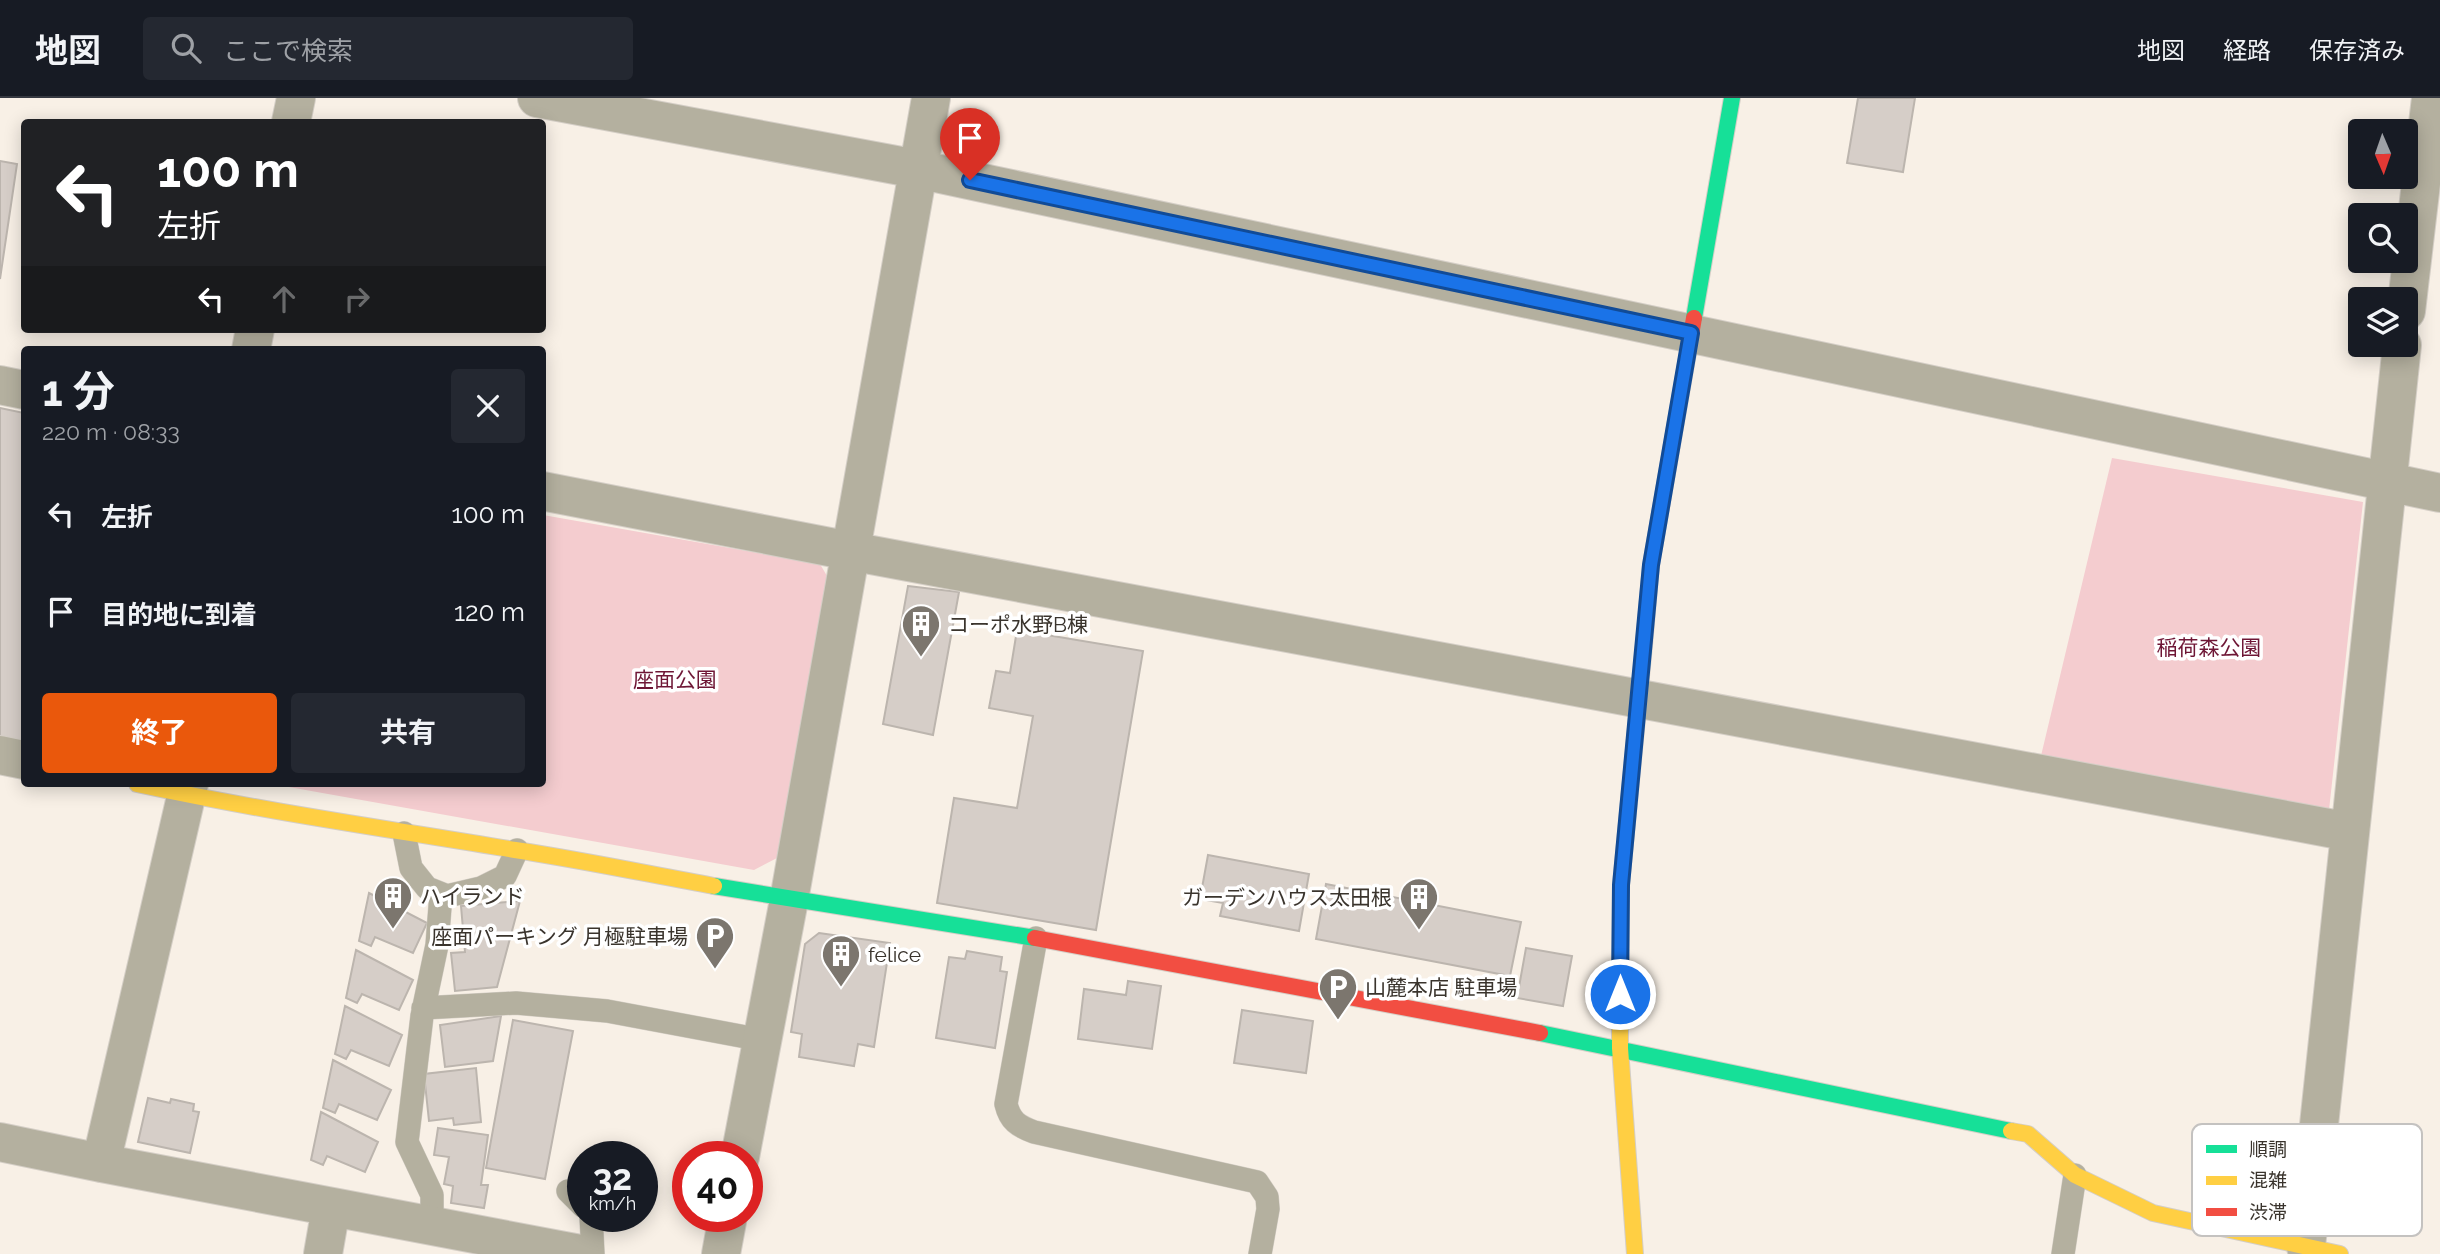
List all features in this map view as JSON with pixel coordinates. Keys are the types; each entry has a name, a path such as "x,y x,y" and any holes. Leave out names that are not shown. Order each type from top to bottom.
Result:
{"street":[{"path":"292,119 296,98"},
{"path":"537,98 917,169 2440,493"},
{"path":"743,1141 789,900 931,98"},
{"path":"1635,1254 1620,1048 1621,885 1651,565 1732,98"},
{"path":"2409,287 2431,98"},
{"path":"2331,1124 2350,832 2401,357"},
{"path":"0,386 21,390"},
{"path":"546,492 2350,832"},
{"path":"0,755 21,759"},
{"path":"168,787 404,833 517,850 789,900 1036,938 1620,1048 2028,1134 2075,1175 2153,1213 2192,1222"},
{"path":"101,1163 188,789"},
{"path":"0,1142 580,1254"},
{"path":"323,1254 331,1208"},
{"path":"721,1254 725,1232"},
{"path":"2256,1236 2323,1251"}],"lane":[{"path":"404,833 411,868 427,888 447,896 481,888 505,876 517,850"},
{"path":"432,1226 432,1195 407,1142 423,1008 436,945 441,894"},
{"path":"1036,938 1006,1104 1008,1115 1017,1126 1034,1132 1257,1182 1267,1197 1268,1209 1260,1254"},
{"path":"423,1008 516,1003 607,1011 762,1040"},
{"path":"2063,1254 2075,1175"},
{"path":"592,1232 593,1254"}],"green space":[{"name":"稲荷森公園","path":"2112,458 2363,502 2329,810 2040,760"},
{"name":"座面公園","path":"546,516 820,564 827,576 777,858 754,870 289,787 546,787"}],"building":[{"path":"1858,98 1915,98 1903,172 1847,163"},
{"path":"0,161 17,164 0,279"},
{"path":"0,408 21,412 21,745 0,741"},
{"name":"コーポ水野B棟","path":"908,586 959,592 933,735 883,724"},
{"path":"1017,630 1143,651 1096,930 937,903 954,798 1017,808 1033,716 989,708 996,671 1010,673"},
{"path":"1208,855 1309,874 1299,931 1220,916 1223,903 1200,899"},
{"name":"ガーデンハウス太田根","path":"1326,884 1521,922 1510,976 1316,939"},
{"name":"ハイランド","path":"369,893 427,923 413,953 375,937 371,946 359,941"},
{"path":"520,901 497,987 455,991 451,953 465,952 461,906"},
{"name":"felice","path":"819,933 890,943 874,1047 858,1044 854,1066 799,1057 802,1034 791,1032 805,944"},
{"path":"1526,948 1572,956 1563,1006 1517,998"},
{"path":"356,950 413,980 399,1010 362,994 357,1003 346,998"},
{"path":"967,951 1002,957 1000,971 1007,972 995,1048 936,1038 949,957 965,959"},
{"path":"1128,981 1161,986 1152,1049 1078,1039 1084,989 1126,995"},
{"path":"345,1006 402,1035 389,1066 351,1050 346,1059 335,1054"},
{"path":"1242,1010 1313,1021 1306,1073 1234,1063"},
{"path":"501,1016 493,1061 445,1067 440,1025"},
{"path":"513,1020 573,1031 545,1179 486,1168"},
{"path":"333,1060 391,1090 377,1120 339,1104 335,1113 323,1108"},
{"path":"476,1068 481,1122 454,1125 453,1118 429,1121 424,1074"},
{"path":"148,1098 170,1103 171,1099 194,1104 193,1111 199,1112 190,1153 138,1142"},
{"path":"321,1112 378,1142 365,1172 327,1156 323,1165 311,1160"},
{"path":"438,1128 488,1135 481,1185 488,1185 484,1208 451,1203 453,1186 444,1184 449,1157 434,1155"}],"traffic: fast":[{"path":"1694,318 1732,98"},
{"path":"1620,992 1621,885 1644,645"},
{"path":"714,886 1035,938"},
{"path":"1540,1033 2011,1131"}],"traffic: slow":[{"path":"151,787 714,886"},
{"path":"1620,992 1620,1048 1635,1254"},
{"path":"2011,1131 2028,1134 2075,1175 2153,1213 2192,1222"},
{"path":"2258,1236 2340,1254"}],"traffic: jam":[{"path":"1644,645 1651,565 1694,318"},
{"path":"1035,938 1540,1033"}],"place":[{"name":"コーポ水野B棟","path":"921,658"},
{"name":"ハイランド","path":"393,930"},
{"name":"ガーデンハウス太田根","path":"1419,931"},
{"name":"座面パーキング 月極駐車場","path":"715,970"},
{"name":"felice","path":"841,988"},
{"name":"山麓本店 駐車場","path":"1338,1021"}],"route":[{"path":"970,180 1691,333 1651,565 1621,885 1620,994"}]}
